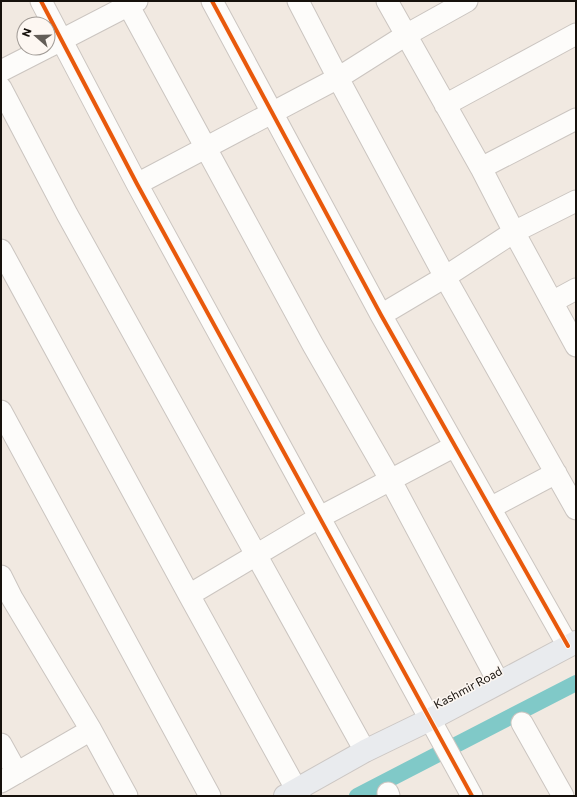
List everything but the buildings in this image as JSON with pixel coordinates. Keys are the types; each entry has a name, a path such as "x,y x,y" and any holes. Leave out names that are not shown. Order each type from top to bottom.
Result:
{"main road":[{"name":"Kashmir Road","path":"295,793 365,751 431,720 572,644"}],"street":[{"path":"42,1 45,16"},
{"path":"212,1 381,315 490,508 572,644"},
{"path":"298,1 445,277 576,509"},
{"path":"387,1 481,168 576,346"},
{"path":"137,184 338,78 406,35 467,1"},
{"path":"56,43 131,3 205,148 313,345 390,480 499,683"},
{"path":"445,105 576,34"},
{"path":"56,52 137,184 468,787"},
{"path":"1,71 30,56"},
{"path":"1,88 71,221 365,751"},
{"path":"481,168 576,119"},
{"path":"381,315 445,277 514,232 576,200"},
{"path":"1,250 295,793"},
{"path":"552,302 576,289"},
{"path":"1,411 210,796"},
{"path":"189,595 320,517 455,446"},
{"path":"490,508 556,473"},
{"path":"1,576 12,598 91,730 127,796"},
{"path":"522,723 563,796"},
{"path":"1,744 9,777 91,730"}],"waterway":[{"path":"357,796 576,683"}],"cycle path":[{"path":"41,1 137,184 472,796"},
{"path":"212,1 381,315 568,646"}]}
